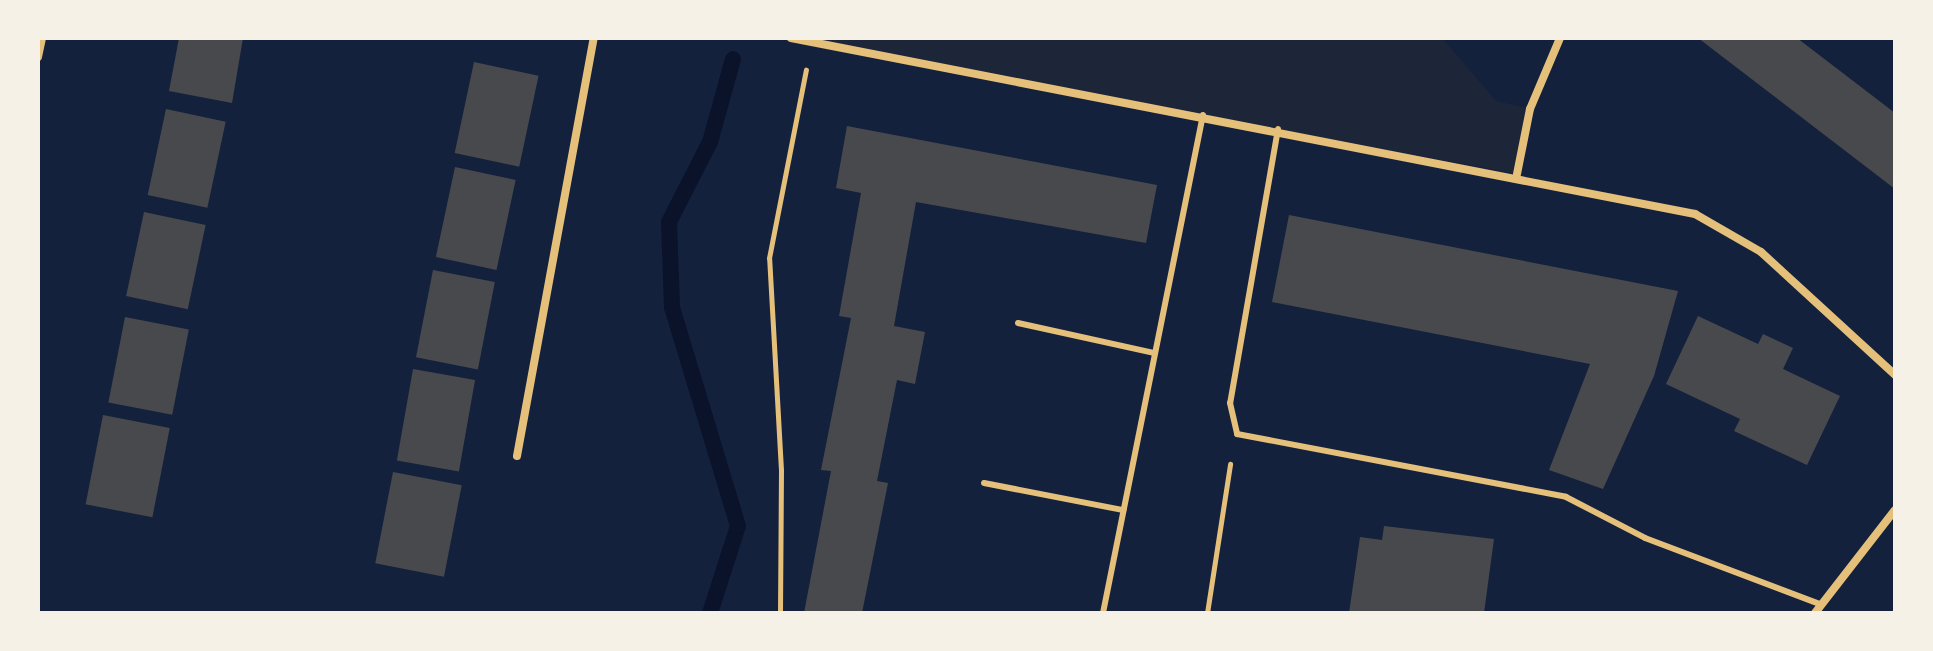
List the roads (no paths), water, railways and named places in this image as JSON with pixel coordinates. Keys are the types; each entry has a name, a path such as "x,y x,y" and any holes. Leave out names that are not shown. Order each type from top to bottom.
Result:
{"street":[{"path":"38,57 42,38"},
{"path":"517,456 594,38"},
{"path":"791,38 1517,174 1720,225 1782,269 1895,375"},
{"path":"1517,174 1530,109 1560,38"},
{"path":"1815,613 1895,510"}],"lane":[{"path":"1103,613 1203,115"},
{"path":"1278,129 1230,403 1237,434 1566,497 1645,538 1820,604"},
{"path":"1018,323 1155,353"},
{"path":"984,483 1123,510"}],"waterway":[{"path":"710,613 738,526 672,308 669,222 710,142 733,59"}]}
